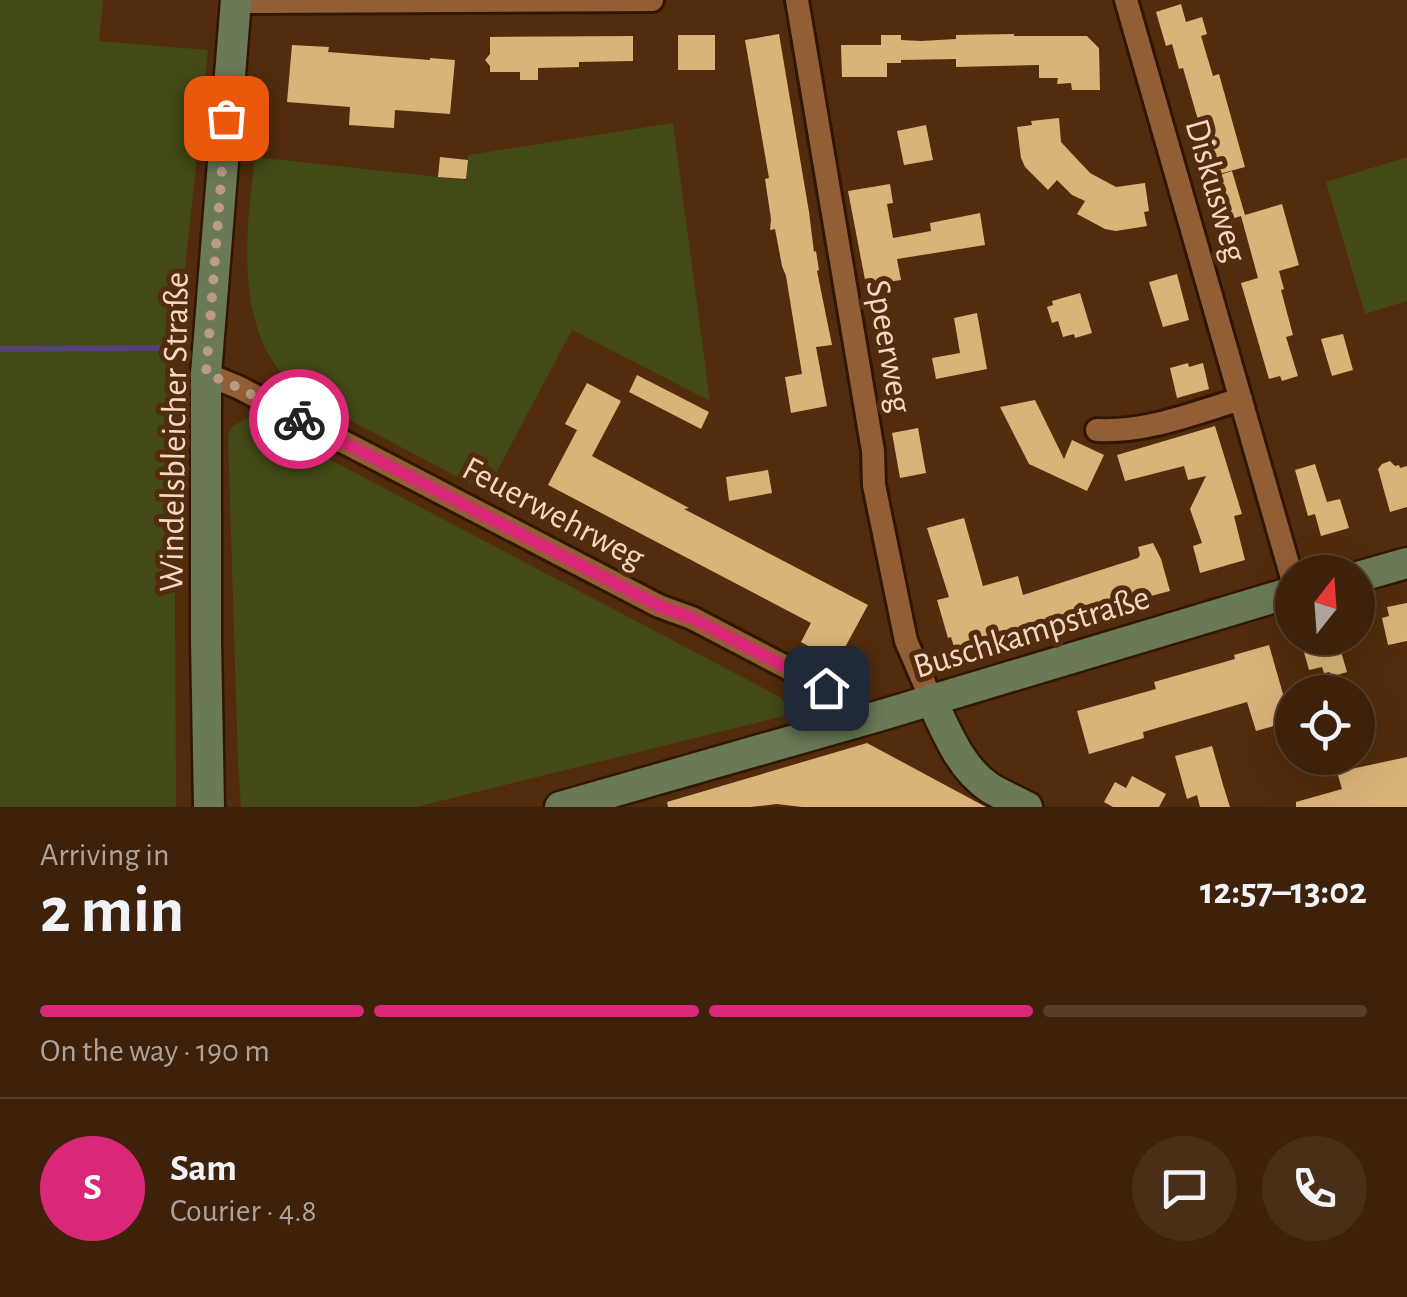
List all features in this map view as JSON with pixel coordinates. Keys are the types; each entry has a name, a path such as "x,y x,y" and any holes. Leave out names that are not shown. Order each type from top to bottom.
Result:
{"main road":[{"name":"Windelsbleicher Straße","path":"208,807 206,374 236,1"},
{"path":"1375,571 1407,563"},
{"name":"Buschkampstraße","path":"560,807 1275,597"},
{"path":"931,699 950,739 974,774 989,787 1027,807"}],"street":[{"path":"236,1 652,0"},
{"name":"Speerweg","path":"797,0 873,452 879,510 906,641 931,699"},
{"name":"Diskusweg","path":"1126,0 1285,555"},
{"name":"Feuerwehrweg","path":"206,374 826,688 845,701 862,721"},
{"path":"1097,430 1148,426 1241,399"}],"green space":[{"path":"0,0 103,0 99,41 208,50 174,376 176,807 0,807"},
{"path":"673,123 710,401 572,330 486,492 310,399 285,377 267,351 255,321 249,289 248,222 255,157 466,180 468,155"},
{"path":"1407,157 1407,301 1365,314 1326,182"},
{"path":"246,418 780,697 786,705 784,716 416,807 241,807 228,435 232,427"}],"building":[{"path":"1181,4 1186,22 1202,17 1207,34 1201,36 1213,76 1219,74 1245,167 1219,174 1183,68 1179,69 1172,44 1166,46 1156,12"},
{"path":"779,34 832,345 816,347 827,406 791,413 785,377 802,374 786,276 775,229 770,230 765,179 769,178 745,40"},
{"path":"678,35 715,35 715,70 678,70"},
{"path":"881,35 921,41 956,39 956,35 1087,36 1099,48 1100,90 1072,90 1071,83 1057,84 1058,78 1039,78 1039,65 956,67 956,59 901,60 887,63 887,77 842,77 841,45 881,45"},
{"path":"633,36 633,61 538,68 538,80 520,80 520,72 490,72 485,60 490,54 490,37"},
{"path":"292,45 329,47 328,52 455,60 450,114 395,110 394,128 349,125 350,107 287,102"},
{"path":"1059,118 1061,142 1090,173 1116,187 1145,183 1147,226 1105,229 1077,214 1085,201 1057,180 1048,190 1025,167 1017,127"},
{"path":"926,125 933,160 904,165 897,131"},
{"path":"440,157 468,160 466,179 438,177"},
{"path":"1232,171 1245,215 1282,204 1299,265 1279,271 1293,335 1286,337 1298,376 1282,381 1280,376 1269,379 1241,283 1258,278 1241,216 1225,221 1213,177"},
{"path":"890,184 893,203 887,204 893,238 931,231 930,223 980,213 985,245 897,259 901,280 866,285 848,191"},
{"path":"1177,274 1189,320 1163,327 1149,282"},
{"path":"1080,293 1092,333 1063,337 1058,321 1052,323 1047,307 1053,305 1052,301"},
{"path":"977,313 987,369 936,379 932,358 960,353 954,318"},
{"path":"1343,334 1353,370 1332,376 1321,339"},
{"path":"1188,363 1189,367 1203,363 1209,389 1177,398 1170,368"},
{"path":"637,375 709,412 701,429 629,392"},
{"path":"587,383 621,401 592,456 868,605 837,662 801,642 811,623 548,485 577,430 565,424"},
{"path":"1035,400 1064,459 1072,440 1104,455 1087,491 1029,464 1000,407"},
{"path":"1215,426 1242,514 1234,516 1245,560 1200,573 1193,546 1202,543 1190,509 1206,476 1188,480 1184,466 1125,481 1117,455"},
{"path":"918,428 926,473 900,478 892,433"},
{"path":"1390,461 1400,468 1407,466 1407,507 1390,512 1378,469"},
{"path":"1315,464 1327,502 1340,499 1349,528 1321,536 1315,514 1308,516 1295,470"},
{"path":"768,470 772,493 729,501 726,477"},
{"path":"964,518 983,586 1018,576 1023,595 1138,558 1138,547 1153,543 1170,591 954,647 937,600 949,597 927,528"},
{"path":"1407,603 1407,641 1388,645 1382,618 1389,616 1387,607"},
{"path":"1269,645 1278,675 1275,726 1256,731 1247,702 1143,732 1144,738 1089,754 1077,711 1156,689 1154,682 1235,659 1234,655"},
{"path":"1305,655 1342,655 1347,672 1331,675 1324,673 1322,667 1309,670"},
{"path":"867,743 986,807 668,807 667,802"},
{"path":"1212,746 1230,807 1200,807 1197,795 1187,799 1175,756"},
{"path":"1407,757 1407,807 1296,807 1296,802 1342,789 1338,775 1375,775 1375,764"},
{"path":"1132,776 1166,794 1159,807 1113,807 1104,802 1115,782 1126,788"}],"waterway":[{"path":"0,349 166,348"}],"way so far":[{"path":"226,118 206,374 299,419"}],"route":[{"path":"299,419 826,688"}]}
